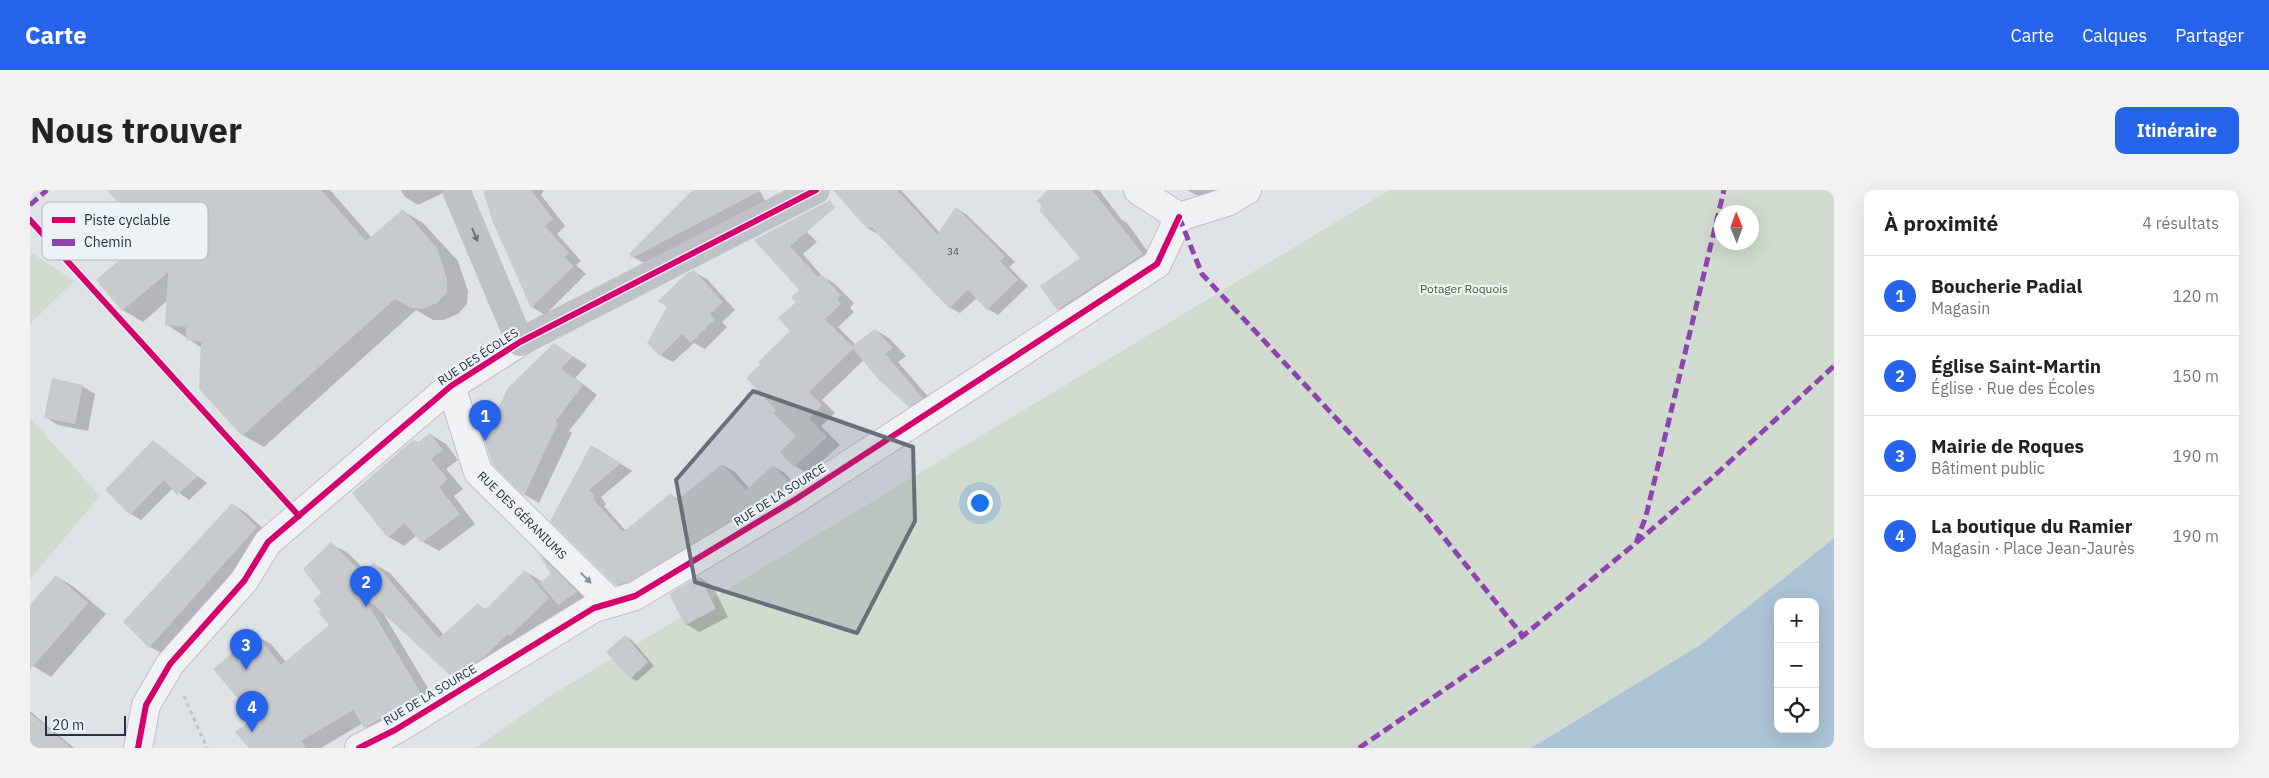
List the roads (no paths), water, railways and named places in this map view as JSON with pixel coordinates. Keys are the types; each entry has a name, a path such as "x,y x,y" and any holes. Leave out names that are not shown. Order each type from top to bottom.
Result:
{"street":[{"path":"456,190 520,342"},
{"name":"RUE DES ÉCOLES","path":"138,748 146,705 170,664 244,581 268,542 451,386 520,342 816,190"},
{"path":"1138,190 1178,217 1228,202 1247,190"},
{"name":"RUE DE LA SOURCE","path":"359,748 395,730 594,608 635,596 796,499 1157,264 1178,217"},
{"name":"RUE DES GÉRANIUMS","path":"451,386 478,472 610,603"}],"water":[{"path":"1834,538 1834,748 1531,748 1700,645"}],"place":[{"name":"Boucherie Padial","path":"485,441"},
{"name":"Église Saint-Martin","path":"366,607"},
{"name":"Mairie de Roques","path":"246,670"},
{"name":"La boutique du Ramier","path":"252,732"}],"park label":[{"name":"Potager Roquois","path":"1464,289"}]}
